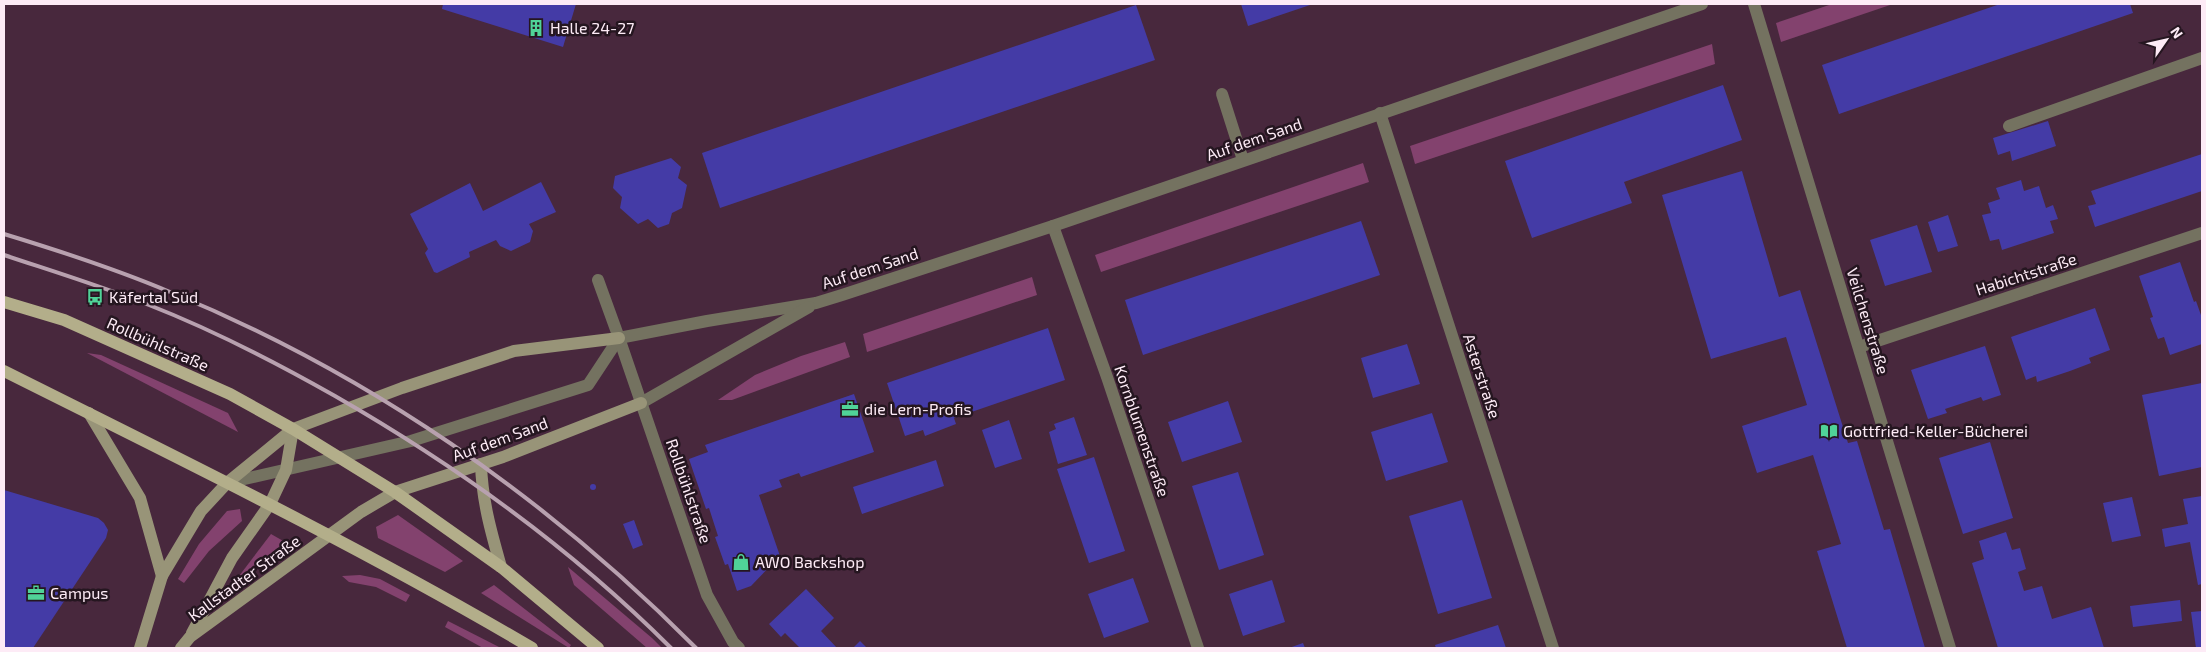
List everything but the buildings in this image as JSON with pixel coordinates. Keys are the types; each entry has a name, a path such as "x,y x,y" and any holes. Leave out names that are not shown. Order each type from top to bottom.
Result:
{"main road":[{"name":"Rollbühlstraße","path":"4,302 64,320 230,394 339,457"},
{"name":"Auf dem Sand","path":"227,483 293,429 402,388 514,351 619,338"},
{"path":"4,371 270,504 329,537 444,596 532,648"},
{"name":"Auf dem Sand","path":"329,537 361,512 395,492 481,464 641,403"},
{"path":"88,413 140,498 162,576"},
{"path":"190,637 232,558 270,504 286,470 293,429"},
{"path":"339,457 395,492 501,567 598,648"},
{"path":"481,464 486,515 501,567"},
{"path":"140,648 162,576 201,511 227,483"},
{"name":"Kallstadter Straße","path":"181,648 190,637 329,537"}],"street":[{"name":"Auf dem Sand","path":"619,338 816,303 1052,226 1702,4"},
{"name":"Veilchenstraße","path":"1754,4 1950,648"},
{"path":"2009,126 2202,58"},
{"path":"1222,94 1243,160"},
{"name":"Asterstraße","path":"1380,113 1553,648"},
{"name":"Kornblumenstraße","path":"1052,226 1110,387 1198,648"},
{"name":"Habichtstraße","path":"1859,347 2202,233"},
{"name":"Rollbühlstraße","path":"598,280 707,595 733,642 740,648"},
{"name":"Auf dem Sand","path":"641,403 816,303"},
{"path":"227,483 438,433 588,385 619,338"}],"shaded area":[{"path":"1832,4 1893,4 1781,42 1776,23"},
{"path":"1712,44 1715,64 1415,164 1410,146"},
{"path":"1363,163 1369,182 1101,272 1095,255"},
{"path":"1032,277 1037,295 867,352 863,334"},
{"path":"845,342 850,357 732,400 718,400 755,375 801,356"},
{"path":"87,353 101,355 228,413 238,432"},
{"path":"240,509 242,521 209,551 184,583 178,579 199,544 227,511"},
{"path":"398,515 463,561 445,572 378,538 376,527"},
{"path":"271,534 285,542 233,584"},
{"path":"568,567 662,648 647,648 574,585"},
{"path":"360,575 380,579 410,595 406,602 376,587 349,582 342,576"},
{"path":"494,585 571,645 569,648 481,593"},
{"path":"448,621 501,648 483,648 445,627"}],"railway":[{"path":"4,234 88,261 170,292 243,324 315,361 384,400 516,490 578,540 696,648"},
{"path":"4,255 113,291 197,325 244,347 335,396 425,451 512,511 594,577 671,648"}],"place":[{"name":"Halle 24-27","path":"536,28"},
{"name":"Käfertal Süd","path":"95,297"},
{"name":"die Lern-Profis","path":"850,409"},
{"name":"Gottfried-Keller-Bücherei","path":"1829,431"},
{"name":"AWO Backshop","path":"741,562"},
{"name":"Campus","path":"36,593"}]}
